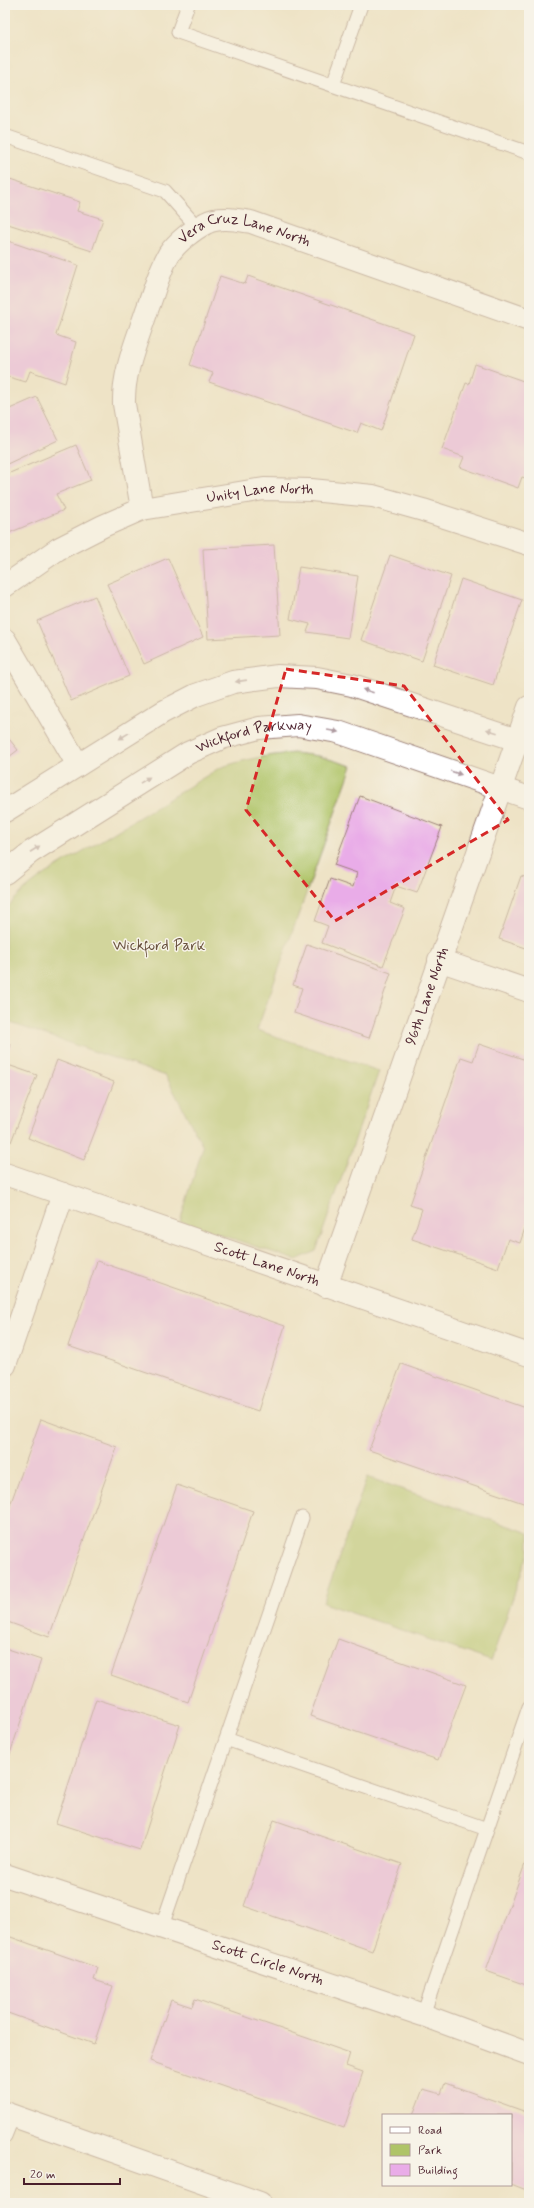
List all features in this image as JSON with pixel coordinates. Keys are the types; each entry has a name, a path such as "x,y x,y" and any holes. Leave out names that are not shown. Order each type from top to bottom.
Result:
{"street":[{"name":"Vera Cruz Lane North","path":"142,509 124,404 124,388 128,367 162,270 170,253 198,228 208,222 230,219 251,222 529,320"},
{"name":"Unity Lane North","path":"5,586 58,549 103,526 142,509 264,489 311,490 372,496 423,510 529,544"},
{"path":"5,640 78,765"},
{"path":"5,811 163,712 196,695 233,682 278,676 317,678 352,685 523,742"},
{"name":"96th Lane North","path":"326,1286 499,788 523,742 529,707"},
{"name":"Wickford Parkway","path":"5,873 31,852 188,753 222,738 259,728 298,725 338,732 529,798"},
{"path":"439,960 529,991"},
{"name":"Scott Lane North","path":"5,1174 529,1355"},
{"path":"5,1365 64,1194"},
{"name":"Scott Circle North","path":"5,1875 161,1929 423,2015 529,2054"},
{"path":"9,2115 260,2203"}],"lane":[{"path":"188,5 178,32 529,153"},
{"path":"332,86 361,5"},
{"path":"5,136 165,191 198,228"},
{"path":"161,1929 302,1518"},
{"path":"423,2015 529,1707"},
{"path":"226,1739 487,1829"},
{"path":"5,2136 9,2115"}],"highlighted area":[{"path":"286,669 404,686 508,820 335,921 246,810"}],"green space":[{"name":"Wickford Park","path":"294,753 319,756 352,766 257,1030 379,1071 316,1251 296,1260 180,1221 203,1147 166,1076 5,1021 5,911 24,890 48,872 219,768 256,758"},
{"path":"367,1477 529,1533 529,1551 491,1661 323,1603"}],"building":[{"path":"10,179 80,202 77,211 103,219 92,251 5,223 5,194"},
{"path":"5,240 78,265 56,335 76,342 65,383 30,371 26,382 5,376"},
{"path":"220,276 245,284 248,276 414,334 381,431 361,423 357,433 209,382 213,373 190,365"},
{"path":"475,364 529,383 529,479 522,477 518,488 460,467 464,457 442,449 466,383 469,384"},
{"path":"37,397 58,440 5,465 5,411"},
{"path":"76,445 91,480 56,494 64,510 9,533 5,529 5,475"},
{"path":"274,545 280,635 208,639 203,549"},
{"path":"390,555 451,576 422,661 361,640"},
{"path":"168,558 203,637 144,664 107,584"},
{"path":"299,567 358,576 348,638 307,632 310,624 290,619"},
{"path":"461,579 522,600 493,685 433,665"},
{"path":"95,596 129,676 71,701 37,621"},
{"path":"5,734 18,750 5,760"},
{"path":"360,796 442,827 417,893 396,886 390,903 405,909 383,966 322,943 328,926 315,921 330,879 353,887 357,873 334,865"},
{"path":"521,876 529,878 529,949 499,939"},
{"path":"307,944 391,973 369,1038 294,1013 302,988 293,985"},
{"path":"5,1042 11,1044 5,1061"},
{"path":"479,1044 529,1061 529,1216 520,1243 508,1239 498,1268 412,1239 422,1209 410,1205 461,1057 473,1061"},
{"path":"57,1060 114,1082 84,1160 28,1138"},
{"path":"5,1064 37,1075 11,1142 5,1139"},
{"path":"97,1261 285,1326 258,1411 68,1346"},
{"path":"401,1364 529,1409 529,1505 369,1450"},
{"path":"41,1419 117,1447 49,1637 5,1621 5,1519"},
{"path":"177,1485 253,1511 188,1702 111,1675"},
{"path":"338,1639 466,1685 438,1760 310,1716"},
{"path":"5,1648 41,1660 5,1769"},
{"path":"96,1699 180,1725 140,1850 56,1823"},
{"path":"274,1820 402,1864 372,1951 244,1906"},
{"path":"529,1853 529,1986 486,1971"},
{"path":"5,1935 98,1968 94,1980 113,1986 94,2044 5,2012"},
{"path":"195,1999 350,2053 346,2066 363,2072 344,2128 150,2061 171,2000 192,2007"},
{"path":"445,2083 529,2113 529,2191 512,2184 512,2114 413,2114 423,2089 441,2094"}]}
